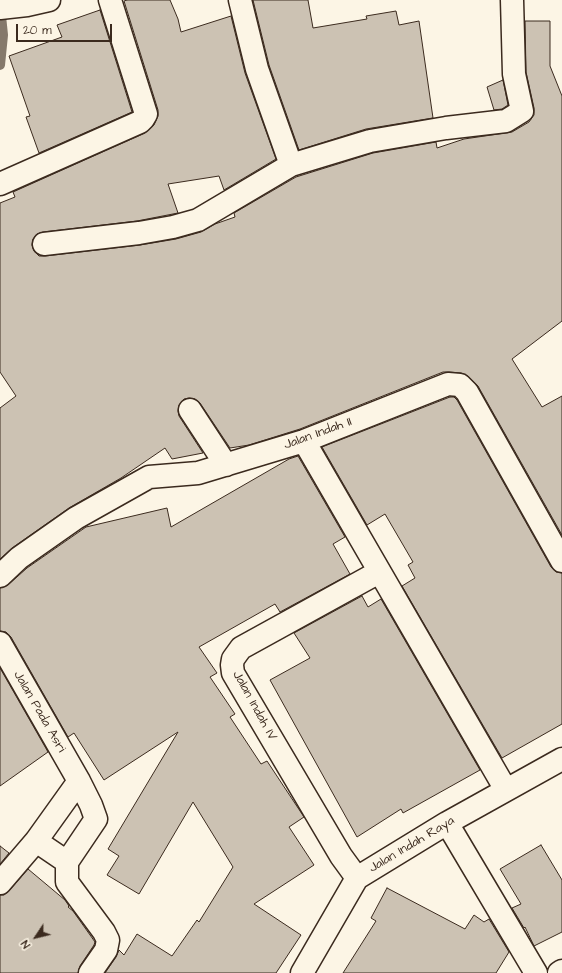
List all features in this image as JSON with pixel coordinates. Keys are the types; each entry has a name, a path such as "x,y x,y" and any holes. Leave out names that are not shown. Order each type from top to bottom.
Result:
{"street":[{"path":"0,8 27,5 49,0"},
{"path":"0,184 140,122 146,114 110,0"},
{"path":"240,0 256,69 291,165"},
{"path":"44,244 139,233 173,227 198,220 291,165 370,141 446,128 506,121 522,111 514,74 512,0"},
{"name":"Jalan Indah II","path":"0,576 19,558 76,518 149,477 198,473 304,441 448,384 460,385 467,392 562,561"},
{"path":"190,410 226,465"},
{"path":"304,441 506,790"},
{"name":"Jalan Indah IV","path":"357,878 341,856 233,674 232,665 233,659 240,648 379,572"},
{"name":"Jalan Pada Asri","path":"0,643 92,805 96,819 67,862"},
{"name":"Jalan Indah Raya","path":"302,973 357,878 447,823 562,759"},
{"path":"0,883 36,841 79,781"},
{"path":"447,823 536,973"},
{"path":"36,841 67,862 67,882 104,932 108,940 106,950 90,973"}],"building":[{"path":"170,0 178,19 181,32 231,16 245,73 276,159 224,190 219,176 168,184 178,213 137,221 43,232 37,234 33,239 32,245 34,251 39,256 140,245 176,239 201,232 215,224 235,217 234,213 296,177 373,153 436,142 437,148 464,139 512,132 529,122 534,115 534,108 526,72 525,21 550,21 550,66 562,96 562,321 512,359 542,407 562,396 562,535 478,386 468,376 461,373 443,372 300,429 249,445 230,448 200,403 195,399 184,399 179,405 179,416 203,453 172,459 165,448 121,478 69,508 12,548 0,559 0,408 16,396 0,372 0,203 15,197 13,192 145,133 154,125 158,116 158,110 124,1"},
{"path":"253,0 308,0 313,28 367,19 366,16 396,11 399,25 419,21 433,118 366,129 299,150 269,65"},
{"path":"100,10 132,112 39,153 26,117 30,116 9,56 62,37 57,25"},
{"path":"503,80 508,105 502,109 494,110 487,87"},
{"path":"450,397 454,397 457,400 551,567 556,572 562,573 562,724 502,758 402,586 415,578 408,565 413,562 385,514 367,525 322,447"},
{"path":"298,456 345,537 333,544 350,574 280,612 275,604 199,647 217,673 210,677 235,714 230,717 261,764 267,761 304,817 289,827 314,865 254,904 301,935 276,973 105,973 119,950 124,955 137,934 172,956 197,920 199,922 233,867 193,802 139,894 107,875 119,856 108,849 178,732 104,780 74,733 68,737 11,637 6,632 0,631 0,588 8,585 27,568 86,527 167,508 171,527 289,459"},
{"path":"362,596 368,607 381,599 480,770 403,813 401,809 357,837 270,680 310,658 294,633"},
{"path":"0,668 48,752 0,786"},
{"path":"541,845 562,880 562,932 534,946 525,927 524,928 512,908 521,904 500,869"},
{"path":"0,846 9,853 0,864"},
{"path":"28,869 65,900 69,906 68,907 73,911 95,942 80,966 78,973 0,973 0,895 4,895 9,891"},
{"path":"387,888 465,929 474,915 484,922 489,919 509,952 496,973 343,973 376,921 371,918"}],"waterway":[{"path":"0,6 3,35 0,65"}]}
